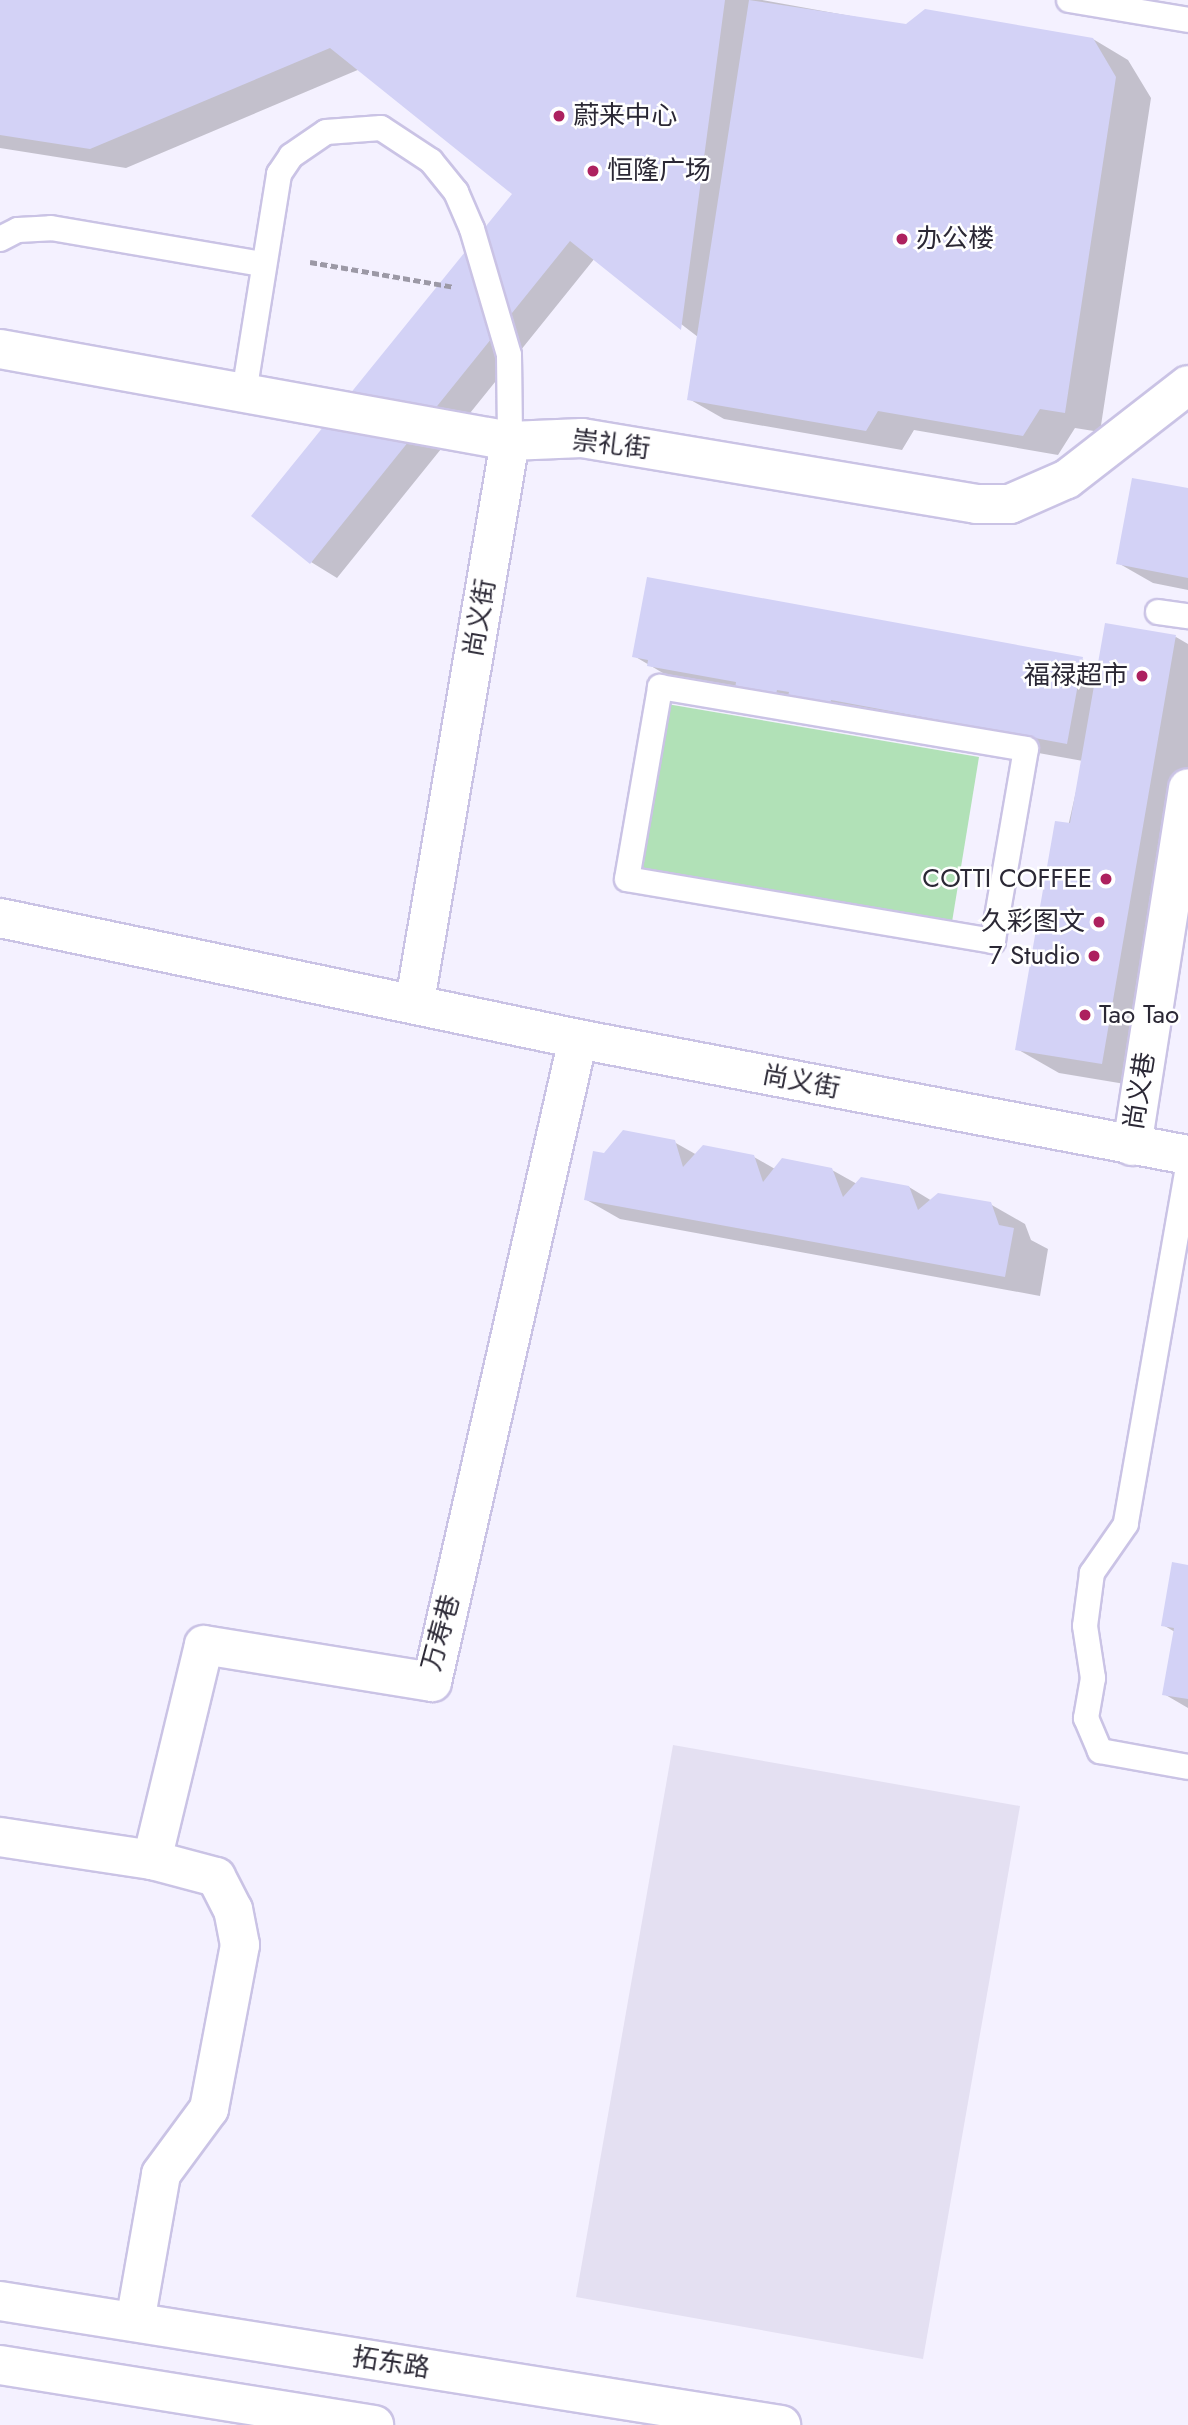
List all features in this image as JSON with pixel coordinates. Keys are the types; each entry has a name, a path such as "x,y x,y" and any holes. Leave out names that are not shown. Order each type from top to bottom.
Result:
{"street":[{"name":"崇礼街","path":"0,349 510,441 582,438 975,504 1010,504 1067,480 1188,385"},
{"name":"尚义街","path":"415,1001 510,441"},
{"name":"尚义巷","path":"1132,1146 1188,788"},
{"name":"尚义街","path":"0,918 415,1001 578,1039 1188,1155"},
{"name":"万寿巷","path":"152,1860 204,1645 432,1682 578,1039"},
{"path":"0,1838 152,1860 216,1877 233,1910 240,1945 209,2109 161,2174 135,2322"},
{"name":"拓东路","path":"0,2301 781,2425"},
{"path":"0,2365 374,2425"}],"lane":[{"path":"1069,0 1188,20"},
{"path":"244,393 272,192 291,156 326,132 358,127 402,137 447,180 472,229 509,355 510,441"},
{"path":"0,239 18,230 51,228 261,264"},
{"path":"1158,612 1188,616"},
{"path":"660,687 1026,749 993,941 627,879 660,687"},
{"path":"1188,1167 1126,1524 1092,1573 1085,1626 1093,1678 1086,1718 1100,1751 1188,1767"}],"path":[{"path":"310,262 421,281"}],"shaded area":[{"path":"673,1745 1020,1806 923,2359 576,2297"}],"green space":[{"path":"667,704 979,757 952,922 639,869"}],"building":[{"name":"恒隆广场","path":"0,0 725,0 681,330 570,241 310,564 251,516 512,194 330,48 90,149 0,135"},
{"name":"办公楼","path":"749,0 906,24 925,9 1093,38 1116,77 1065,413 1040,409 1023,436 878,411 866,431 687,400"},
{"path":"1132,478 1188,488 1188,578 1116,564"},
{"path":"647,577 1083,657 1067,744 831,700 829,712 786,704 789,692 777,690 774,703 734,696 736,682 647,666 648,660 632,657"},
{"path":"1105,623 1176,635 1102,1064 1015,1050 1055,821 1070,823"},
{"path":"623,1130 675,1140 683,1167 703,1145 754,1155 763,1182 782,1158 832,1168 843,1197 861,1177 909,1186 918,1210 938,1193 991,1202 999,1225 1014,1228 1005,1277 584,1200 593,1151 604,1153"},
{"path":"1172,1562 1188,1565 1188,1699 1162,1695 1174,1628 1161,1626"}],"place":[{"name":"蔚来中心","path":"559,116"},
{"name":"恒隆广场","path":"593,171"},
{"name":"办公楼","path":"902,239"},
{"name":"福禄超市","path":"1142,676"},
{"name":"COTTI COFFEE","path":"1106,879"},
{"name":"久彩图文","path":"1099,922"},
{"name":"7 Studio","path":"1094,956"},
{"name":"Tao Tao","path":"1085,1015"}]}
